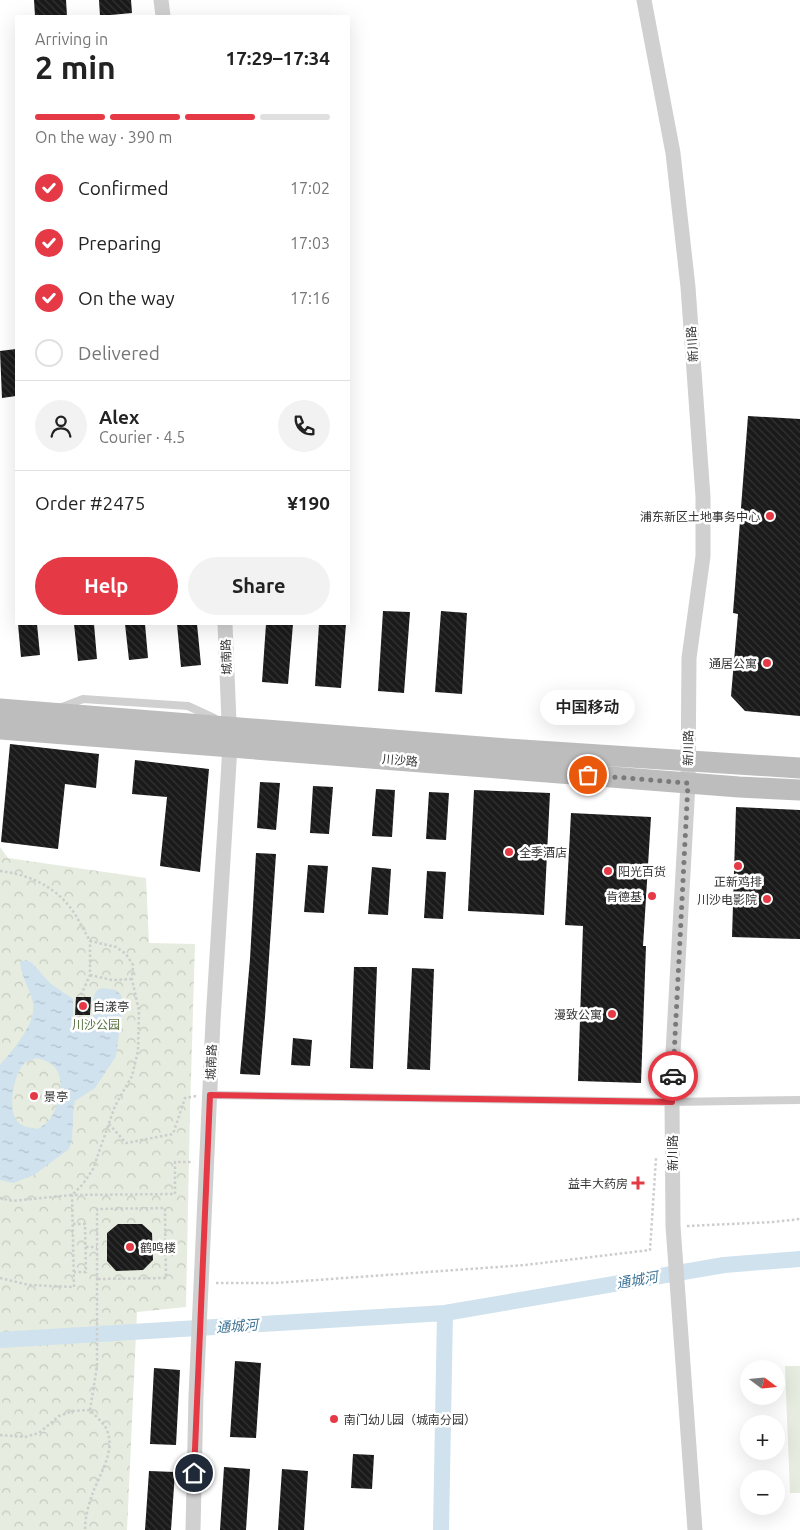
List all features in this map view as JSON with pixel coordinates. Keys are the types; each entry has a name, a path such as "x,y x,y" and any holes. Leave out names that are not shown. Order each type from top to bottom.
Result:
{"main road":[{"name":"川沙路","path":"0,709 49,712 229,736 688,783 800,790"},
{"name":"川沙路","path":"0,729 229,736 507,749 800,768"}],"street":[{"path":"161,0 163,15"},
{"name":"新川路","path":"644,0 673,153 688,287 703,497 703,556 690,658 688,783 672,1102 673,1231 695,1530"},
{"name":"城南路","path":"193,1530 196,1396 213,1021 229,736 225,625"}],"lane":[{"path":"210,1095 672,1102 800,1100"}],"path":[{"path":"0,870 41,882 53,891 74,913 90,941 90,975 81,995"},
{"path":"0,1278 29,1286 74,1287 72,1196 93,1169 115,1106 132,1076 138,1051 139,1011 132,979 133,965 126,954 116,947 90,941"},
{"path":"90,975 112,980 132,979"},
{"path":"108,1124 126,1142 173,1134 185,1098 210,1095"},
{"path":"202,1283 275,1283 525,1265 650,1250 658,1140 672,1139"},
{"path":"0,1198 13,1201 72,1196 175,1194 175,1162 207,1162"},
{"path":"90,1410 97,1366 97,1279 97,1247 97,1209 165,1208 166,1278 97,1279"},
{"path":"673,1231 800,1219"},
{"path":"73,1224 85,1224 86,1247 86,1272 74,1272"},
{"path":"86,1247 97,1247"},
{"path":"0,1435 25,1437 39,1433 58,1416 73,1411 90,1410"},
{"path":"85,1530 92,1496 102,1473 109,1443 106,1428 90,1410"}],"green space":[{"name":"川沙公园","path":"0,847 8,858 146,878 149,943 195,944 186,1307 137,1312 127,1530 0,1530"},
{"path":"785,1366 800,1366 800,1493 790,1493"}],"water":[{"path":"26,960 32,963 51,984 73,999 73,1017 93,1017 93,1000 96,991 102,988 116,990 121,995 123,1004 116,1056 95,1088 75,1101 69,1149 34,1175 13,1183 0,1180 0,1065 27,1028 33,1011 32,998 20,962","holes":["37,1058 47,1061 54,1067 58,1073 61,1089 54,1113 38,1129 19,1123 14,1116 12,1108 13,1090 18,1073 26,1062"]}],"building":[{"path":"34,0 66,0 67,15 35,15"},
{"path":"99,0 131,0 132,13 100,15"},
{"path":"15,349 15,396 2,398 0,351"},
{"name":"浦东新区土地事务中心","path":"748,416 800,419 800,716 745,711 731,696 738,614 733,613"},
{"path":"383,611 410,612 404,693 378,691"},
{"path":"441,611 467,613 462,694 435,692"},
{"path":"18,625 37,625 40,655 21,657"},
{"path":"74,625 94,625 97,659 78,661"},
{"path":"125,625 145,625 148,658 129,660"},
{"path":"177,625 197,625 201,665 181,667"},
{"path":"266,625 293,625 288,684 262,682"},
{"path":"319,625 346,625 341,688 315,686"},
{"path":"10,744 99,754 96,788 65,784 58,849 1,842"},
{"path":"135,760 209,769 200,872 160,866 167,797 132,794"},
{"path":"260,782 280,783 276,830 257,828"},
{"path":"313,786 333,787 329,834 310,833"},
{"path":"376,789 395,790 392,837 372,836"},
{"name":"全季酒店","path":"474,790 550,793 544,915 468,911"},
{"path":"429,792 449,793 446,840 426,839"},
{"name":"川沙电影院","path":"736,807 800,810 800,939 732,937"},
{"path":"571,813 651,817 643,946 646,946 641,1083 578,1081 583,926 565,925"},
{"path":"256,853 276,854 260,1075 240,1074 250,959"},
{"path":"308,865 328,866 324,913 304,912"},
{"path":"372,867 391,869 388,915 368,914"},
{"path":"427,871 446,872 443,919 424,918"},
{"path":"354,967 377,967 373,1069 350,1068"},
{"path":"412,968 434,969 430,1070 407,1069"},
{"name":"白漾亭","path":"76,997 91,997 90,1015 75,1015"},
{"path":"293,1038 312,1040 310,1066 291,1065"},
{"name":"鹤鸣楼","path":"118,1224 142,1224 152,1233 153,1260 143,1270 116,1271 107,1261 107,1233"},
{"path":"235,1361 261,1363 256,1438 230,1437"},
{"path":"154,1368 180,1370 176,1445 150,1444"},
{"path":"353,1454 374,1455 372,1489 351,1488"},
{"path":"224,1467 250,1469 246,1530 220,1530"},
{"path":"282,1469 308,1471 304,1530 278,1530"},
{"path":"149,1471 175,1472 171,1530 145,1530"}],"waterway":[{"name":"通城河","path":"0,1340 445,1313 724,1265 800,1259"},
{"name":"通城河","path":"441,1530 445,1313"}],"way so far":[{"path":"588,775 688,783 673,1076"}],"place":[{"name":"浦东新区土地事务中心","path":"770,516"},
{"name":"通居公寓","path":"767,663"},
{"name":"中国移动","path":"588,775"},
{"name":"全季酒店","path":"509,852"},
{"name":"正新鸡排","path":"738,866"},
{"name":"阳光百货","path":"608,871"},
{"name":"肯德基","path":"652,896"},
{"name":"川沙电影院","path":"767,899"},
{"name":"白漾亭","path":"83,1006"},
{"name":"漫致公寓","path":"612,1014"},
{"name":"景亭","path":"34,1096"},
{"name":"益丰大药房","path":"638,1183"},
{"name":"鹤鸣楼","path":"130,1247"},
{"name":"南门幼儿园（城南分园）","path":"334,1419"}],"route":[{"path":"194,1473 210,1095 672,1102 673,1076"}]}
